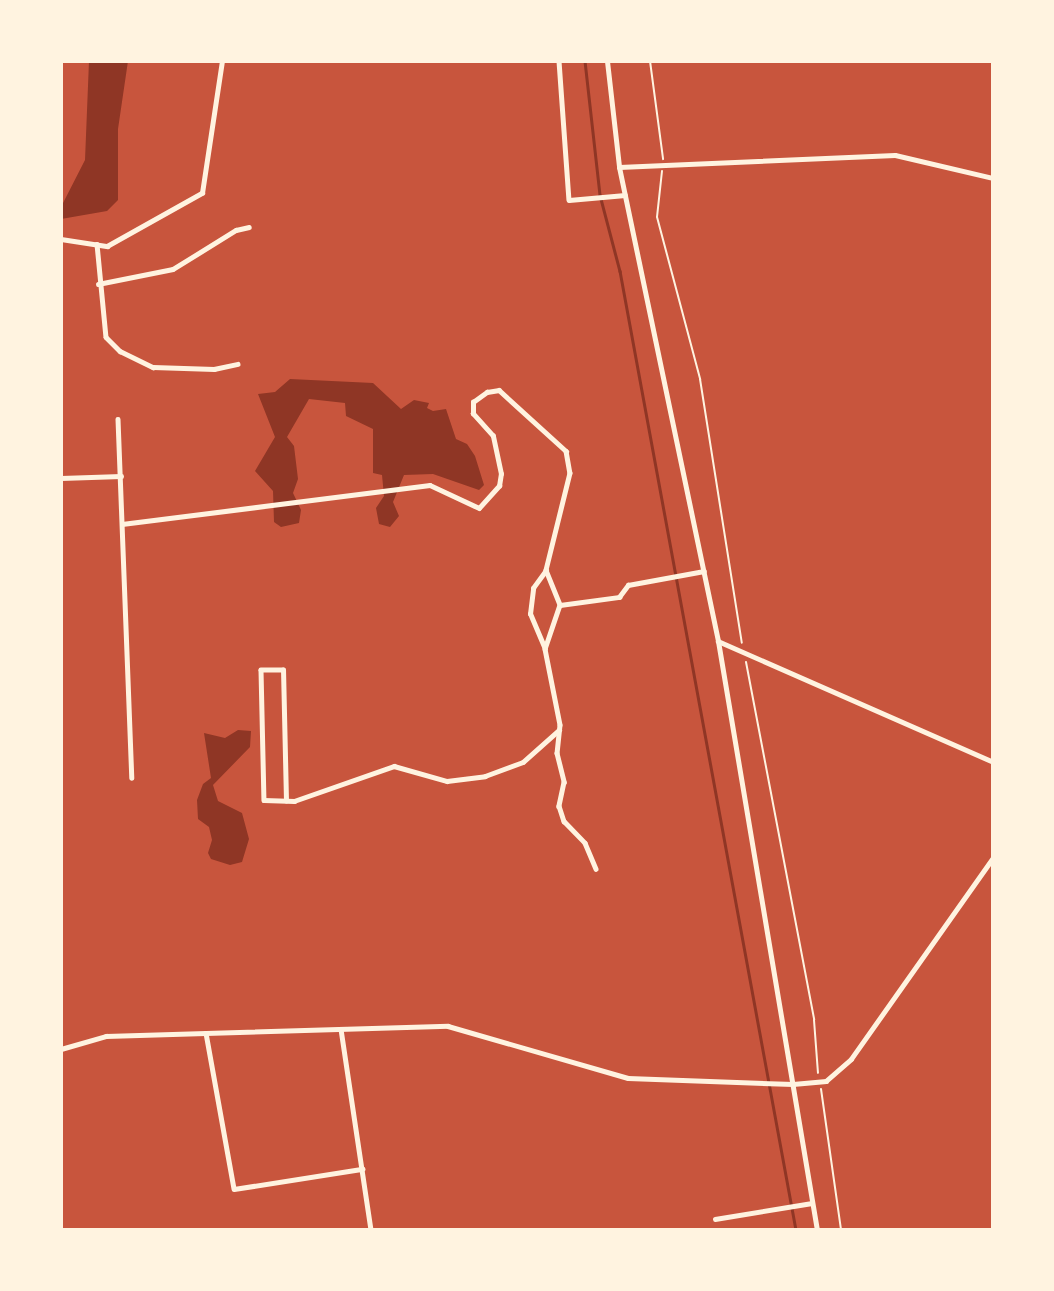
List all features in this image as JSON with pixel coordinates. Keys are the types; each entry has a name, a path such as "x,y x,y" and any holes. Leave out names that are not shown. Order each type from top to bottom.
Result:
{"street":[{"path":"61,239 107,246 144,228 202,193 222,61"},
{"path":"559,61 569,200 625,195"},
{"path":"607,61 619,167 718,641 817,1230"},
{"path":"619,167 895,155 993,178"},
{"path":"98,284 173,269 236,230 249,227"},
{"path":"97,244 98,284 106,337 136,361 186,370 237,364"},
{"path":"122,524 430,485 479,508 499,486 501,474 493,436 473,414 473,402 487,392 499,390 566,451 570,473 546,570 533,588 530,614 545,649 559,730 557,753 564,782 559,806 564,821 585,843 596,869"},
{"path":"118,419 132,778"},
{"path":"61,478 121,476"},
{"path":"545,649 560,605 546,570"},
{"path":"560,605 618,597 628,585 704,571"},
{"path":"718,641 993,762"},
{"path":"286,801 283,670 261,670 264,800 286,801 394,766 447,781 485,776 523,762 559,730"},
{"path":"61,1049 106,1036 448,1026 628,1078 793,1084 825,1081 851,1059 993,859"},
{"path":"341,1029 371,1230"},
{"path":"206,1033 234,1189 362,1168"},
{"path":"715,1219 812,1202"}],"shaded area":[{"path":"89,61 128,61 118,129 118,200 107,211 61,219 61,207 85,160"},
{"path":"290,379 373,383 401,409 414,400 429,403 427,408 433,411 446,409 456,439 467,444 475,456 484,485 479,490 433,474 404,475 393,502 399,516 390,527 379,524 376,508 384,496 382,475 373,473 373,429 346,416 345,403 309,399 287,437 294,446 298,479 293,493 301,510 299,523 281,527 274,522 273,491 255,471 275,437 258,394 275,392"},
{"path":"238,730 251,731 250,747 213,785 218,801 242,813 249,839 242,862 230,865 211,859 208,853 212,840 209,827 198,819 197,800 203,784 211,778 204,733 225,738"}],"waterway":[{"path":"585,61 600,195 620,271 796,1230"}]}
